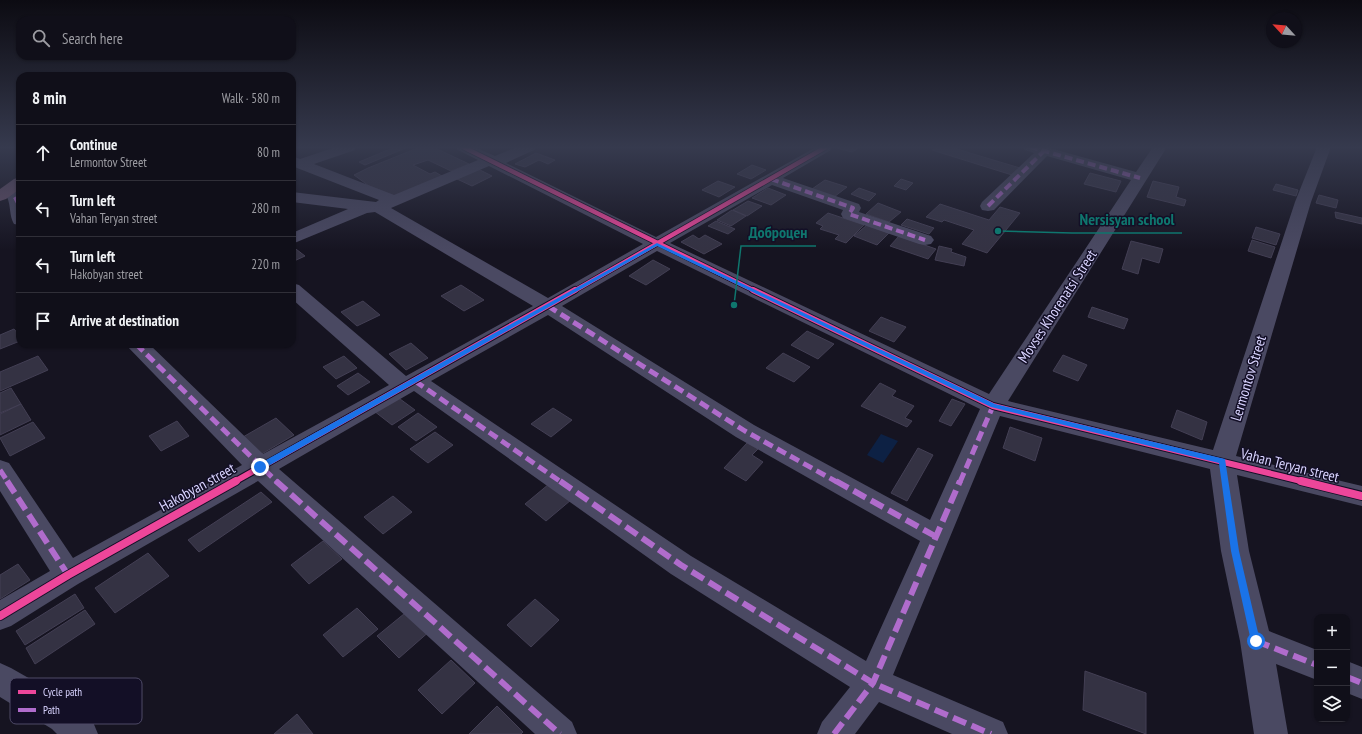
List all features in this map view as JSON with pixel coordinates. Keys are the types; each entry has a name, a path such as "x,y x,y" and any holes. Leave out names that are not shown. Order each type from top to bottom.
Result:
{"highway":[{"path":"0,206 16,201"}],"street":[{"path":"337,181 386,204 745,431 935,536"},
{"path":"296,237 364,208 386,204 443,181"},
{"name":"Vahan Teryan street","path":"533,181 657,244 993,406 1362,496"},
{"name":"Hakobyan street","path":"0,616 68,575 410,384 767,181"},
{"path":"777,181 852,208 849,214 925,240"},
{"path":"988,206 1009,181"},
{"name":"Movses Khorenatsi Street","path":"834,734 873,683 935,536 993,406 1138,181"},
{"name":"Lermontov Street","path":"1271,734 1256,641 1235,551 1222,461 1303,202 1311,181"},
{"path":"296,197 386,204"},
{"path":"296,292 410,384 681,565 873,683 991,734"},
{"path":"140,348 260,467 560,734"},
{"path":"0,470 68,575"},
{"path":"1256,641 1314,664"},
{"path":"1350,678 1362,683"},
{"path":"0,679 10,685"},
{"path":"71,724 81,734"}],"water":[{"path":"881,434 898,441 883,463 867,455"}],"building":[{"path":"363,181 430,181 395,196 369,186"},
{"path":"462,181 481,181 472,186"},
{"path":"718,181 735,187 719,197 702,190"},
{"path":"823,181 829,181 847,187 834,197 812,189"},
{"path":"899,181 913,183 906,190 894,186"},
{"path":"1085,181 1121,181 1116,192 1084,184"},
{"path":"1154,181 1179,187 1176,197 1186,200 1184,206 1147,197"},
{"path":"1276,184 1298,190 1296,196 1273,190"},
{"path":"768,188 786,195 771,205 752,198"},
{"path":"859,188 876,194 869,201 851,194"},
{"path":"1319,195 1338,200 1336,208 1316,203"},
{"path":"748,201 762,206 747,216 733,210"},
{"path":"878,203 901,212 889,222 866,214"},
{"path":"940,204 989,220 1000,207 1020,213 987,253 962,244 974,230 944,220 942,222 926,217"},
{"path":"732,210 746,216 731,226 717,220"},
{"path":"1335,212 1362,218 1362,224 1336,218"},
{"path":"828,213 864,225 846,243 835,239 839,235 820,229 823,226 816,223"},
{"path":"907,219 934,228 929,234 901,225"},
{"path":"716,221 735,229 728,234 708,226"},
{"path":"867,225 889,233 877,245 854,236"},
{"path":"1256,227 1280,234 1276,245 1252,238"},
{"path":"693,235 699,239 705,235 722,244 704,254 681,242"},
{"path":"899,236 936,249 928,259 890,246"},
{"path":"1252,240 1275,247 1271,258 1248,251"},
{"path":"1131,241 1163,249 1159,263 1142,258 1138,274 1122,269"},
{"path":"939,246 952,249 951,252 966,257 964,266 935,260"},
{"path":"296,249 305,256 296,260"},
{"path":"653,260 670,269 646,285 629,276"},
{"path":"461,285 484,300 464,311 441,296"},
{"path":"363,301 380,315 357,326 341,312"},
{"path":"1092,307 1128,319 1124,329 1088,317"},
{"path":"881,317 906,327 894,342 869,331"},
{"path":"14,329 16,331 16,343 0,349 0,335"},
{"path":"807,331 834,344 818,359 791,345"},
{"path":"411,343 428,358 406,370 389,354"},
{"path":"783,353 810,367 794,382 766,368"},
{"path":"1063,355 1087,365 1078,381 1053,371"},
{"path":"38,356 48,370 0,391 0,372"},
{"path":"344,356 357,368 336,379 323,367"},
{"path":"358,373 370,382 348,395 337,386"},
{"path":"880,383 896,391 892,396 914,406 905,418 912,421 907,427 861,406"},
{"path":"11,388 21,404 0,413 0,393"},
{"path":"396,396 415,410 392,425 374,411"},
{"path":"952,399 965,404 951,426 939,421"},
{"path":"21,404 31,420 0,435 0,414"},
{"path":"553,408 572,420 551,437 531,424"},
{"path":"1177,410 1207,422 1202,440 1171,427"},
{"path":"418,413 437,427 416,441 398,427"},
{"path":"276,418 294,435 260,455 243,437"},
{"path":"177,421 189,436 161,451 149,436"},
{"path":"33,422 45,438 10,456 0,438"},
{"path":"1010,427 1042,438 1035,461 1003,448"},
{"path":"435,432 453,445 428,463 410,449"},
{"path":"747,443 758,449 752,455 763,462 746,481 724,468"},
{"path":"918,448 933,455 907,501 891,493"},
{"path":"549,484 571,500 546,521 525,504"},
{"path":"261,492 272,502 199,552 188,540"},
{"path":"393,496 412,512 383,534 364,517"},
{"path":"323,541 342,559 309,584 291,565"},
{"path":"148,553 169,576 115,613 95,588"},
{"path":"18,564 30,580 0,599 0,575"},
{"path":"75,594 84,608 25,645 16,631"},
{"path":"535,599 559,620 531,647 507,625"},
{"path":"357,608 378,629 343,657 323,635"},
{"path":"410,609 431,630 399,658 377,636"},
{"path":"85,610 95,624 35,664 26,648"},
{"path":"451,660 475,683 442,714 418,690"},
{"path":"1085,671 1146,693 1146,734 1083,710"},
{"path":"497,706 523,732 521,734 469,734"},
{"path":"297,714 313,734 274,734"}],"marked path":[{"path":"777,181 853,208 849,214 925,240"},
{"path":"988,206 1013,181"},
{"path":"548,306 745,431 935,536"},
{"path":"140,348 260,467 560,734"},
{"path":"415,381 681,565 873,683 991,734"},
{"path":"834,734 873,683 993,406"},
{"path":"0,470 68,575"},
{"path":"1256,641 1314,664"},
{"path":"1350,678 1362,683"}],"cycle path":[{"path":"532,181 657,244 993,406 1362,496"},
{"path":"0,616 68,575 548,306 766,181"}],"place":[{"name":"Nersisyan school","path":"998,231"},
{"name":"Доброцен","path":"734,305"}],"route":[{"path":"260,467 405,387 657,244 993,406 1222,461 1235,551 1256,641"}]}
